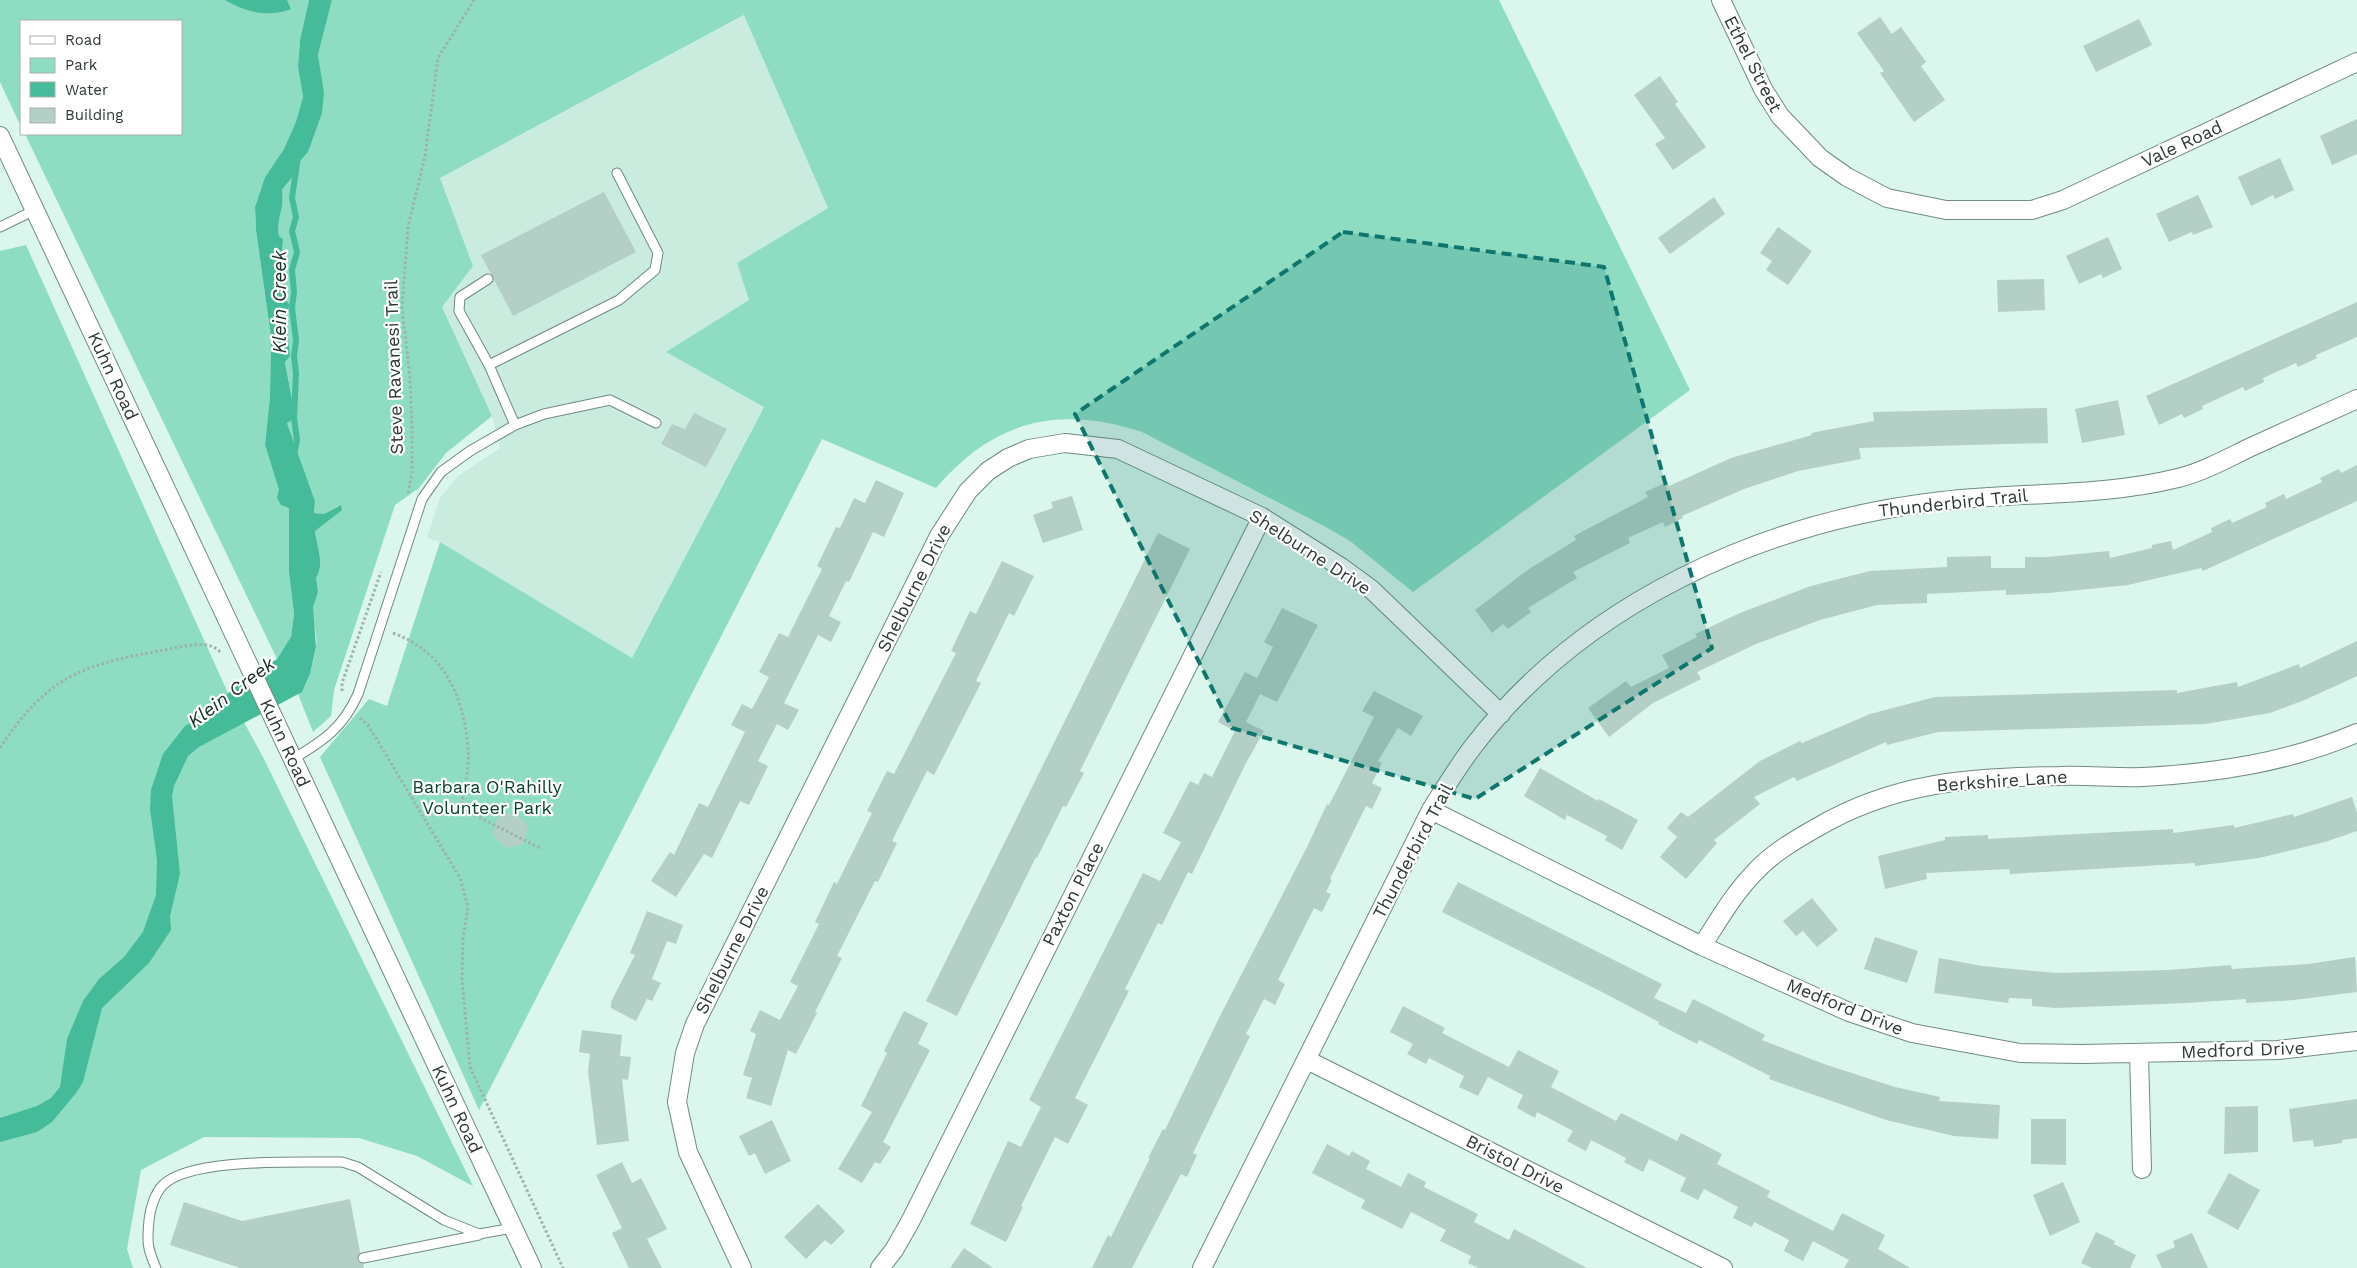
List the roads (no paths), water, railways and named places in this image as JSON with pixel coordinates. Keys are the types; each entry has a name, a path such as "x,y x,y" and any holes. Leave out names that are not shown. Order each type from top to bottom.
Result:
{"street":[{"name":"Ethel Street","path":"1721,0 1763,90 1793,132 1820,158 1847,177 1887,198 1946,210 2002,208"},
{"name":"Vale Road","path":"2002,208 2032,210 2063,200 2357,62"},
{"name":"Kuhn Road","path":"0,136 532,1268"},
{"name":"Thunderbird Trail","path":"1202,1268 1431,810 1472,748 1501,714 1564,655 1624,610 1689,574 1777,538 1845,518 1941,501 2152,484 2220,462 2357,398"},
{"name":"Shelburne Drive","path":"742,1268 688,1152 677,1102 685,1054 704,1006 954,510 968,490 988,471 1008,458 1029,449 1065,443 1118,449 1262,517 1341,567 1371,589 1501,714"},
{"name":"Paxton Place","path":"880,1268 894,1250 910,1222 1262,517"},
{"name":"Berkshire Lane","path":"1702,946 1745,884 1762,865 1792,842 1839,814 1890,794 1951,781 2061,776 2142,777 2200,772 2284,758 2357,733"},
{"name":"Medford Drive","path":"1431,810 1702,946 1849,1012 1912,1033 2020,1053 2278,1050 2357,1041"},
{"path":"2139,1053 2142,1169"},
{"name":"Bristol Drive","path":"1307,1060 1723,1268"}],"lane":[{"path":"489,366 619,300 655,270 658,252 617,173"},
{"path":"0,226 35,210"},
{"path":"488,279 460,297 459,311 489,366 515,426"},
{"path":"293,760 324,741 350,711 380,628 422,499 440,472 470,451 515,426 544,414 610,400 656,422"},
{"path":"156,1268 147,1246 150,1210 162,1185 182,1173 210,1166 342,1162 358,1167 444,1220 480,1234"},
{"path":"363,1258 513,1228"}],"water":[{"path":"225,0 287,0 291,9 274,13 257,12 241,8"},
{"path":"309,0 332,0 318,55 324,93 322,113 308,152 293,169 293,176 282,190 283,197 279,218 279,236 283,239 282,255 285,299 290,305 286,313 290,356 285,362 293,405 292,420 287,423 315,501 314,513 324,514 341,505 342,510 315,531 320,567 316,578 318,592 313,607 316,647 310,674 302,692 199,747 188,756 174,786 172,796 180,874 170,916 171,930 149,963 102,1008 83,1082 76,1093 52,1122 37,1132 0,1142 0,1118 37,1106 51,1098 60,1087 67,1039 83,1001 99,979 124,957 143,932 156,895 157,860 150,809 151,790 163,754 185,726 206,714 234,688 277,659 291,637 294,614 289,573 289,508 281,505 277,498 279,490 265,445 270,396 271,337 256,230 255,207 265,177 284,149 296,122 303,97 298,67 300,40"}],"waterway":[{"name":"Klein Creek","path":"294,455 297,440 294,418 296,373 294,356 296,340 292,308 294,292 292,270 297,252 292,231 296,217 292,198 298,157"}],"park label":[{"name":"Barbara O'Rahilly Volunteer Park","path":"487,798"}]}
